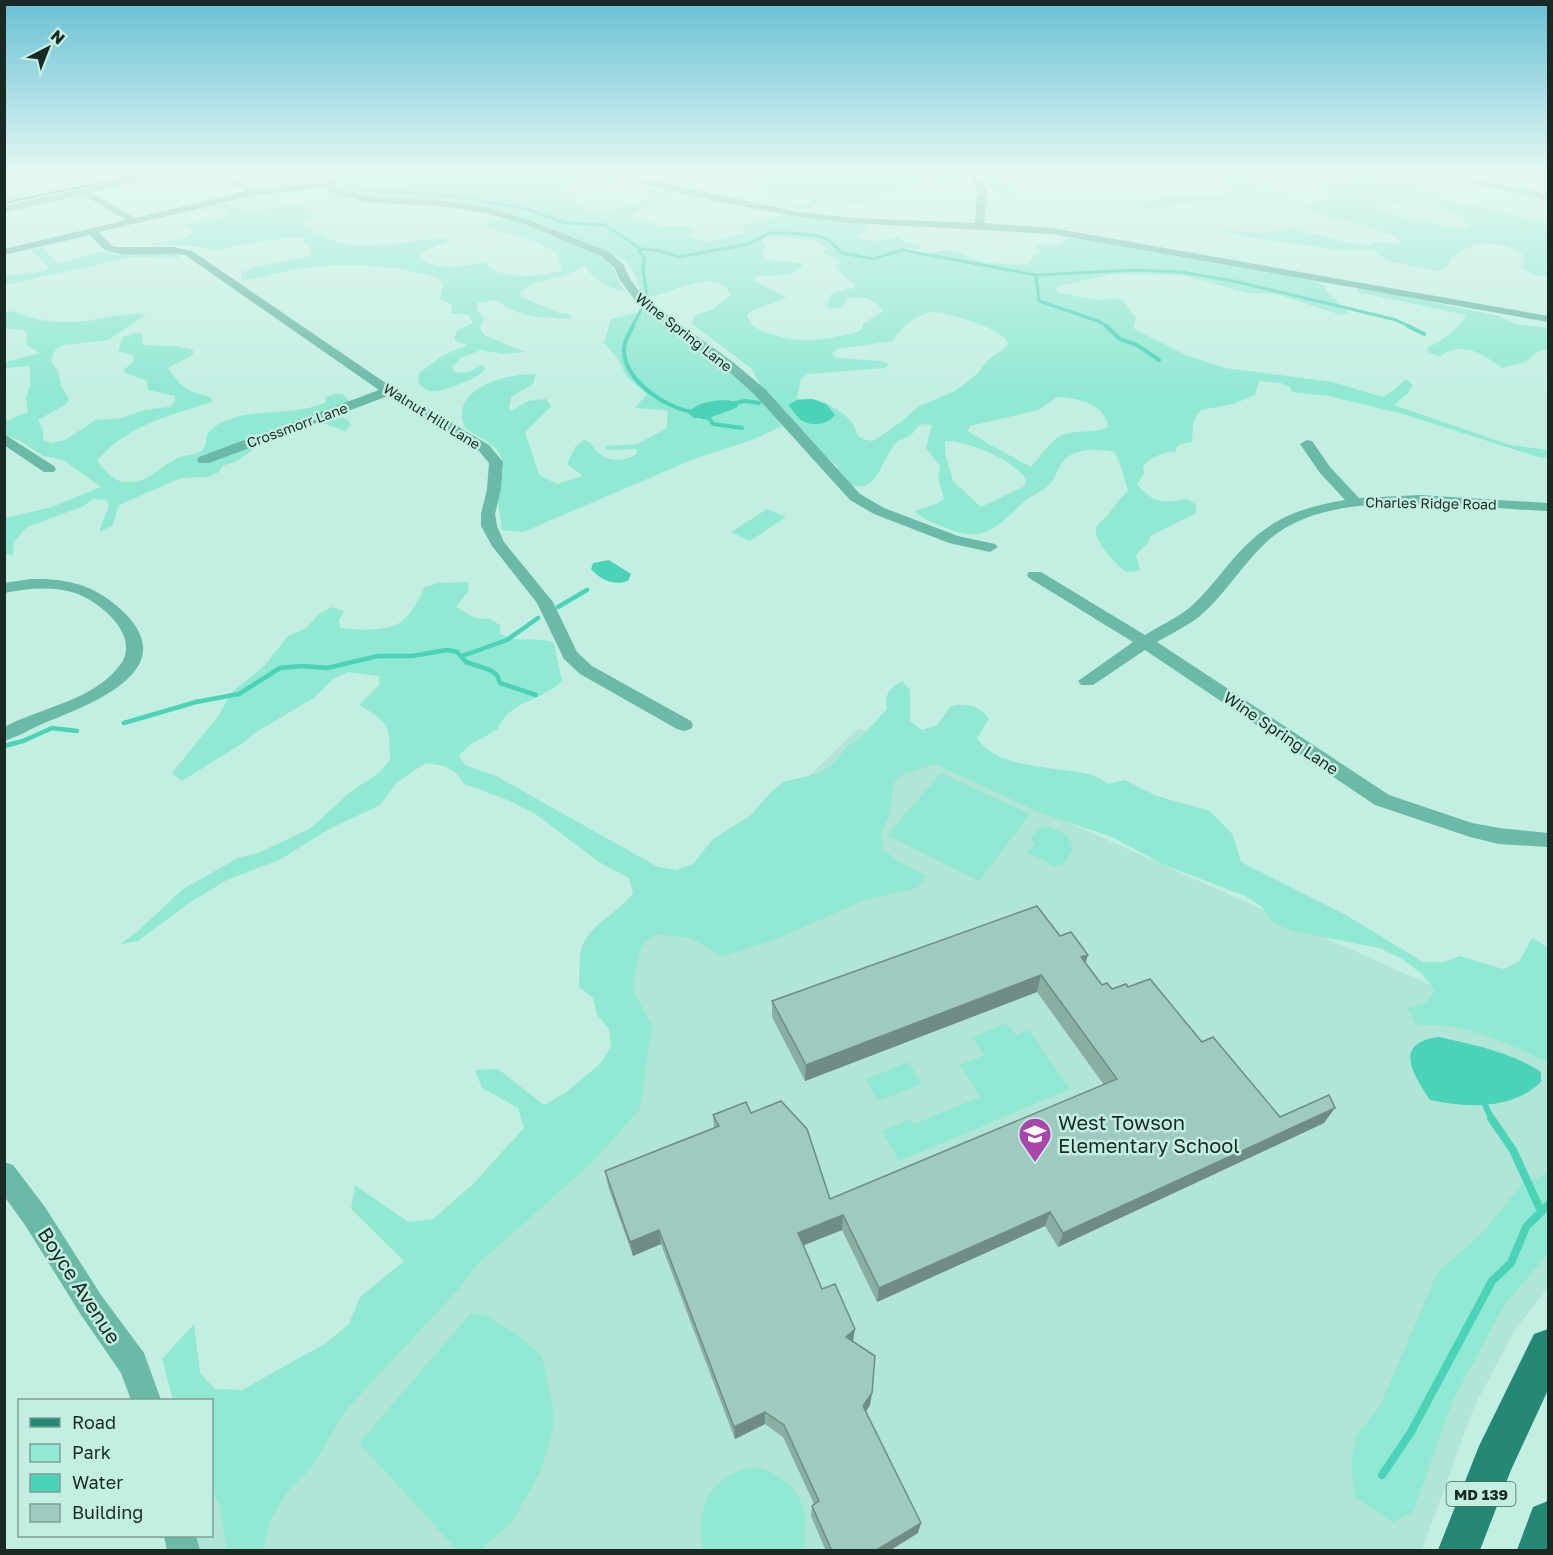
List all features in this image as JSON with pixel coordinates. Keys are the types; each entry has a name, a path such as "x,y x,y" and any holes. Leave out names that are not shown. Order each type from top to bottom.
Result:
{"main road":[{"name":"MD 139","path":"1460,1551 1494,1461 1548,1348"},
{"path":"1538,1551 1548,1522"}],"street":[{"path":"4,252 27,247"},
{"name":"Walnut Hill Lane","path":"108,247 118,250 174,250 188,254 389,391 484,448 496,462 494,489 488,514 489,526 497,543 545,602 570,655 586,670 684,725"},
{"name":"Wine Spring Lane","path":"587,247 605,254 620,266 625,280 640,301 729,365 759,392 831,474 855,496 879,511 954,540 990,547"},
{"path":"1141,247 1548,319"},
{"name":"Crossmorr Lane","path":"204,460 389,391"},
{"path":"4,438 49,469"},
{"path":"1307,444 1325,470 1355,502"},
{"name":"Charles Ridge Road","path":"1087,681 1192,613 1218,589 1257,542 1275,527 1295,516 1355,502 1419,501 1548,507"},
{"name":"Wine Spring Lane","path":"1035,575 1145,642 1382,800 1470,830 1498,836 1548,840"},
{"path":"4,588 38,583 76,587 92,593 107,604 133,634 136,646 135,655 124,672 100,692 7,734"},
{"name":"Boyce Avenue","path":"4,1174 133,1364 145,1399"}],"shaded area":[{"name":"West Towson Elementary School","path":"859,728 1548,1038 1548,1288 1515,1330 1474,1407 1422,1550 179,1550 174,1537 213,1537 213,1471 649,1038 587,988"}],"green space":[{"path":"192,247 235,247 214,251"},
{"path":"308,247 436,247 419,253 418,257 442,266 484,262 499,272 532,276 562,270 557,253 545,247 579,247 605,259 627,292 603,283 592,275 585,265 569,274 534,283 520,293 521,297 559,313 569,314 571,319 523,314 496,300 477,303 477,311 484,318 480,327 484,335 525,352 502,354 481,350 461,358 452,367 455,372 466,373 483,365 485,369 477,376 462,383 431,391 418,383 419,373 444,355 467,345 454,340 457,330 473,323 469,315 451,313 452,305 440,299 444,283 435,277 401,269 366,265 331,265 297,269 242,280 241,273 256,267 311,256 311,249"},
{"path":"594,247 766,247 762,253 765,260 800,263 803,267 787,274 756,276 752,279 787,298 751,311 747,315 752,325 758,329 780,337 802,340 824,339 858,332 863,328 863,324 883,311 872,300 857,297 846,299 842,307 834,309 827,306 831,294 854,287 855,284 835,267 839,261 822,252 827,249 823,247 922,247 921,249 903,248 900,251 919,254 951,250 983,261 1029,264 1035,254 1041,252 1036,247 1127,247 1311,280 1326,287 1326,291 1345,308 1348,314 1341,315 1276,294 1247,293 1182,275 1112,274 1059,286 1056,289 1059,293 1097,300 1117,298 1124,301 1136,317 1133,328 1186,355 1225,368 1333,382 1382,397 1406,379 1413,385 1408,393 1394,405 1510,445 1548,450 1548,458 1538,457 1403,414 1329,396 1292,392 1290,387 1281,383 1259,381 1255,395 1233,404 1202,410 1197,414 1193,425 1192,442 1181,444 1176,448 1175,454 1172,451 1156,456 1143,467 1144,473 1137,485 1149,496 1159,501 1187,499 1196,505 1196,513 1150,536 1148,543 1136,555 1140,571 1126,572 1105,551 1097,538 1096,531 1098,525 1128,491 1114,452 1091,450 1069,456 1048,486 1028,499 998,525 981,534 959,533 929,521 914,511 944,499 938,478 940,466 926,448 932,425 920,424 911,435 896,443 869,484 853,485 842,480 837,466 818,450 767,396 751,368 692,324 695,315 712,310 731,295 723,286 714,282 702,282 643,297 635,275 625,260","holes":["931,312 984,326 1003,336 1008,342 1007,346 955,391 918,407 873,441 859,436 843,413 817,400 797,399 801,378 808,374 884,368 890,364 881,361 836,358 832,353 837,349 893,341 909,322","1057,397 1080,400 1096,407 1106,419 1108,427 1096,431 1069,433 1057,438 1031,467 968,431 970,426 1038,410","945,441 966,444 1001,458 1026,479 1025,486 981,507 953,481 945,453"]},
{"path":"1313,247 1472,247 1450,259 1449,265 1439,271 1387,261 1373,250 1343,251"},
{"path":"1504,247 1548,247 1548,275 1535,276 1523,269 1524,256"},
{"path":"42,248 57,264 100,252 115,255 162,253 180,255 178,258 131,257 5,285 4,276 42,272 49,269 43,260 32,253 32,250"},
{"path":"1359,289 1400,295 1499,316 1515,324 1548,328 1548,349 1538,352 1525,362 1502,368 1480,354 1465,349 1457,349 1440,356 1429,353 1427,348 1449,334 1466,315 1357,292"},
{"path":"13,311 44,321 66,322 89,321 129,314 146,315 108,340 64,345 56,349 51,359 52,363 58,371 61,386 69,399 65,405 38,420 43,430 43,440 52,443 65,440 96,420 122,418 144,410 169,407 175,402 175,396 148,390 147,381 125,373 124,369 132,364 133,355 118,351 123,337 134,333 142,334 143,345 176,346 193,350 193,355 168,368 180,384 193,392 210,397 213,402 150,423 135,430 108,449 97,461 110,475 122,482 142,480 178,458 201,451 206,443 207,434 219,424 232,418 313,407 326,402 326,397 339,394 345,396 349,402 333,413 348,420 351,425 345,431 323,423 312,422 261,445 236,461 222,466 219,472 207,477 181,478 119,505 112,526 99,532 109,505 106,500 93,499 84,506 27,527 14,542 13,556 5,553 5,518 52,507 101,487 63,460 43,456 19,440 5,435 4,422 28,412 26,398 30,386 30,366 5,368 5,362 40,353 26,345 27,333 24,330 5,328 5,313"},
{"path":"645,311 736,377 768,408 782,426 752,440 694,459 523,532 502,530 498,501 502,460 492,445 465,428 462,414 465,403 472,394 496,380 536,374 533,384 511,397 509,408 511,411 528,401 546,399 551,406 525,432 539,475 557,484 583,476 567,464 575,447 584,440 610,459 623,459 636,454 637,449 606,450 606,446 637,444 666,429 668,412 635,408 647,394 627,377 618,359 604,343 611,319"},
{"path":"767,509 786,517 750,541 731,532"},
{"path":"468,582 469,590 456,607 475,618 490,619 500,625 500,633 506,637 554,643 562,681 546,693 510,712 498,729 470,745 459,755 465,765 496,776 658,867 676,870 693,864 713,839 751,815 783,782 817,774 832,765 849,745 861,737 887,709 888,692 902,681 910,690 910,721 922,730 937,725 951,706 972,706 989,719 977,738 987,749 999,756 1030,766 1092,775 1108,784 1124,780 1157,796 1210,811 1233,835 1241,862 1346,915 1423,962 1444,962 1460,956 1503,969 1519,962 1532,938 1548,947 1548,1062 1485,1035 1452,1027 1416,1025 1408,1008 1427,1002 1435,990 1421,973 1401,958 1379,948 1293,931 1273,923 1262,907 1245,896 1162,864 1112,837 1041,813 935,764 901,775 893,784 891,809 881,835 883,849 896,860 926,876 917,888 863,901 776,939 722,957 691,938 655,934 642,946 634,977 634,993 652,1025 640,1109 593,1162 476,1266 458,1290 346,1410 312,1467 288,1491 270,1521 263,1550 227,1550 220,1506 213,1490 213,1399 173,1399 162,1359 194,1324 200,1373 215,1389 242,1390 326,1343 349,1324 360,1297 404,1261 351,1209 355,1185 408,1222 433,1219 473,1184 524,1128 518,1108 482,1088 475,1070 498,1069 544,1105 565,1093 600,1064 611,1047 609,1029 597,1015 593,998 579,987 581,948 593,930 633,893 629,878 599,862 537,815 508,800 464,784 456,773 444,766 426,763 397,782 380,805 329,829 281,859 225,881 189,903 138,941 120,944 138,931 183,889 238,858 258,853 311,828 349,793 380,772 390,760 386,726 383,721 359,705 379,685 379,676 348,672 333,679 314,698 256,732 243,743 182,781 172,773 219,715 231,693 265,665 288,636 306,628 319,614 332,607 344,611 339,620 340,628 380,629 401,622 409,615 425,587 439,583"},
{"path":"941,773 1030,814 979,881 887,835"},
{"path":"1050,827 1067,835 1074,848 1064,864 1054,866 1027,852 1035,844 1031,838 1039,828"},
{"path":"1007,1023 1016,1035 1029,1030 1070,1089 899,1161 882,1131 911,1119 914,1124 980,1097 960,1065 984,1055 972,1037"},
{"path":"908,1062 922,1084 878,1101 866,1079"},
{"path":"1548,1173 1548,1254 1505,1304 1453,1400 1413,1512 1393,1522 1355,1498 1351,1463 1356,1436 1380,1406 1437,1273 1484,1231 1521,1185"},
{"path":"471,1313 487,1316 514,1332 542,1356 554,1425 541,1471 512,1522 481,1550 457,1550 359,1443"},
{"path":"755,1467 782,1478 798,1497 805,1521 803,1550 703,1550 701,1520 709,1495 727,1477"}],"water":[{"path":"812,399 826,404 835,415 824,423 810,424 801,420 788,405 797,400"},
{"path":"728,400 739,404 736,408 709,418 694,418 688,413 701,404"},
{"path":"609,560 631,574 628,581 617,583 608,581 591,569 593,563"},
{"path":"1439,1037 1492,1050 1517,1059 1541,1072 1541,1082 1517,1098 1503,1102 1474,1105 1430,1100 1413,1070 1410,1061 1411,1053 1415,1046 1424,1040"}],"building":[{"path":"1037,906 1060,936 1071,932 1088,955 1081,957 1102,985 1107,983 1112,989 1126,984 1128,987 1150,979 1202,1042 1213,1037 1280,1117 1329,1095 1335,1108 1063,1233 1050,1212 879,1288 843,1215 798,1233 822,1289 835,1284 855,1329 846,1337 875,1356 872,1393 863,1406 921,1523 875,1551 832,1551 812,1506 819,1501 784,1425 765,1412 734,1427 659,1230 630,1242 605,1171 719,1126 713,1115 746,1102 751,1113 781,1101 807,1129 830,1199 1117,1079 1041,975 806,1065 772,1001"}],"waterway":[{"path":"637,247 641,249"},
{"path":"641,249 660,251 679,257 735,247"},
{"path":"836,247 842,253 873,259 902,250 1036,275"},
{"path":"641,249 639,252 645,258"},
{"path":"644,260 647,296"},
{"path":"1036,275 1135,270 1181,272 1233,281 1376,315 1411,327"},
{"path":"1036,275 1039,301 1109,327"},
{"path":"632,327 641,310"},
{"path":"633,326 624,349 632,374 640,384 661,400 695,412"},
{"path":"1106,326 1120,339 1137,345 1159,360"},
{"path":"1408,326 1424,334"},
{"path":"731,404 745,401 759,403"},
{"path":"702,417 709,418 713,424 742,428"},
{"path":"558,607 587,590"},
{"path":"462,656 507,640 538,618"},
{"path":"124,723 196,702 239,694 280,668 303,666 327,668 378,656 412,656 447,650 457,652 466,662 490,670 497,675 500,683 536,695"},
{"path":"4,746 23,741 52,728 77,731"},
{"path":"1485,1105 1492,1119"},
{"path":"1491,1118 1513,1150 1541,1211"},
{"path":"1382,1475 1411,1432 1492,1281 1511,1263 1526,1227 1548,1205"}],"place":[{"name":"West Towson Elementary School","path":"1035,1163"}]}
